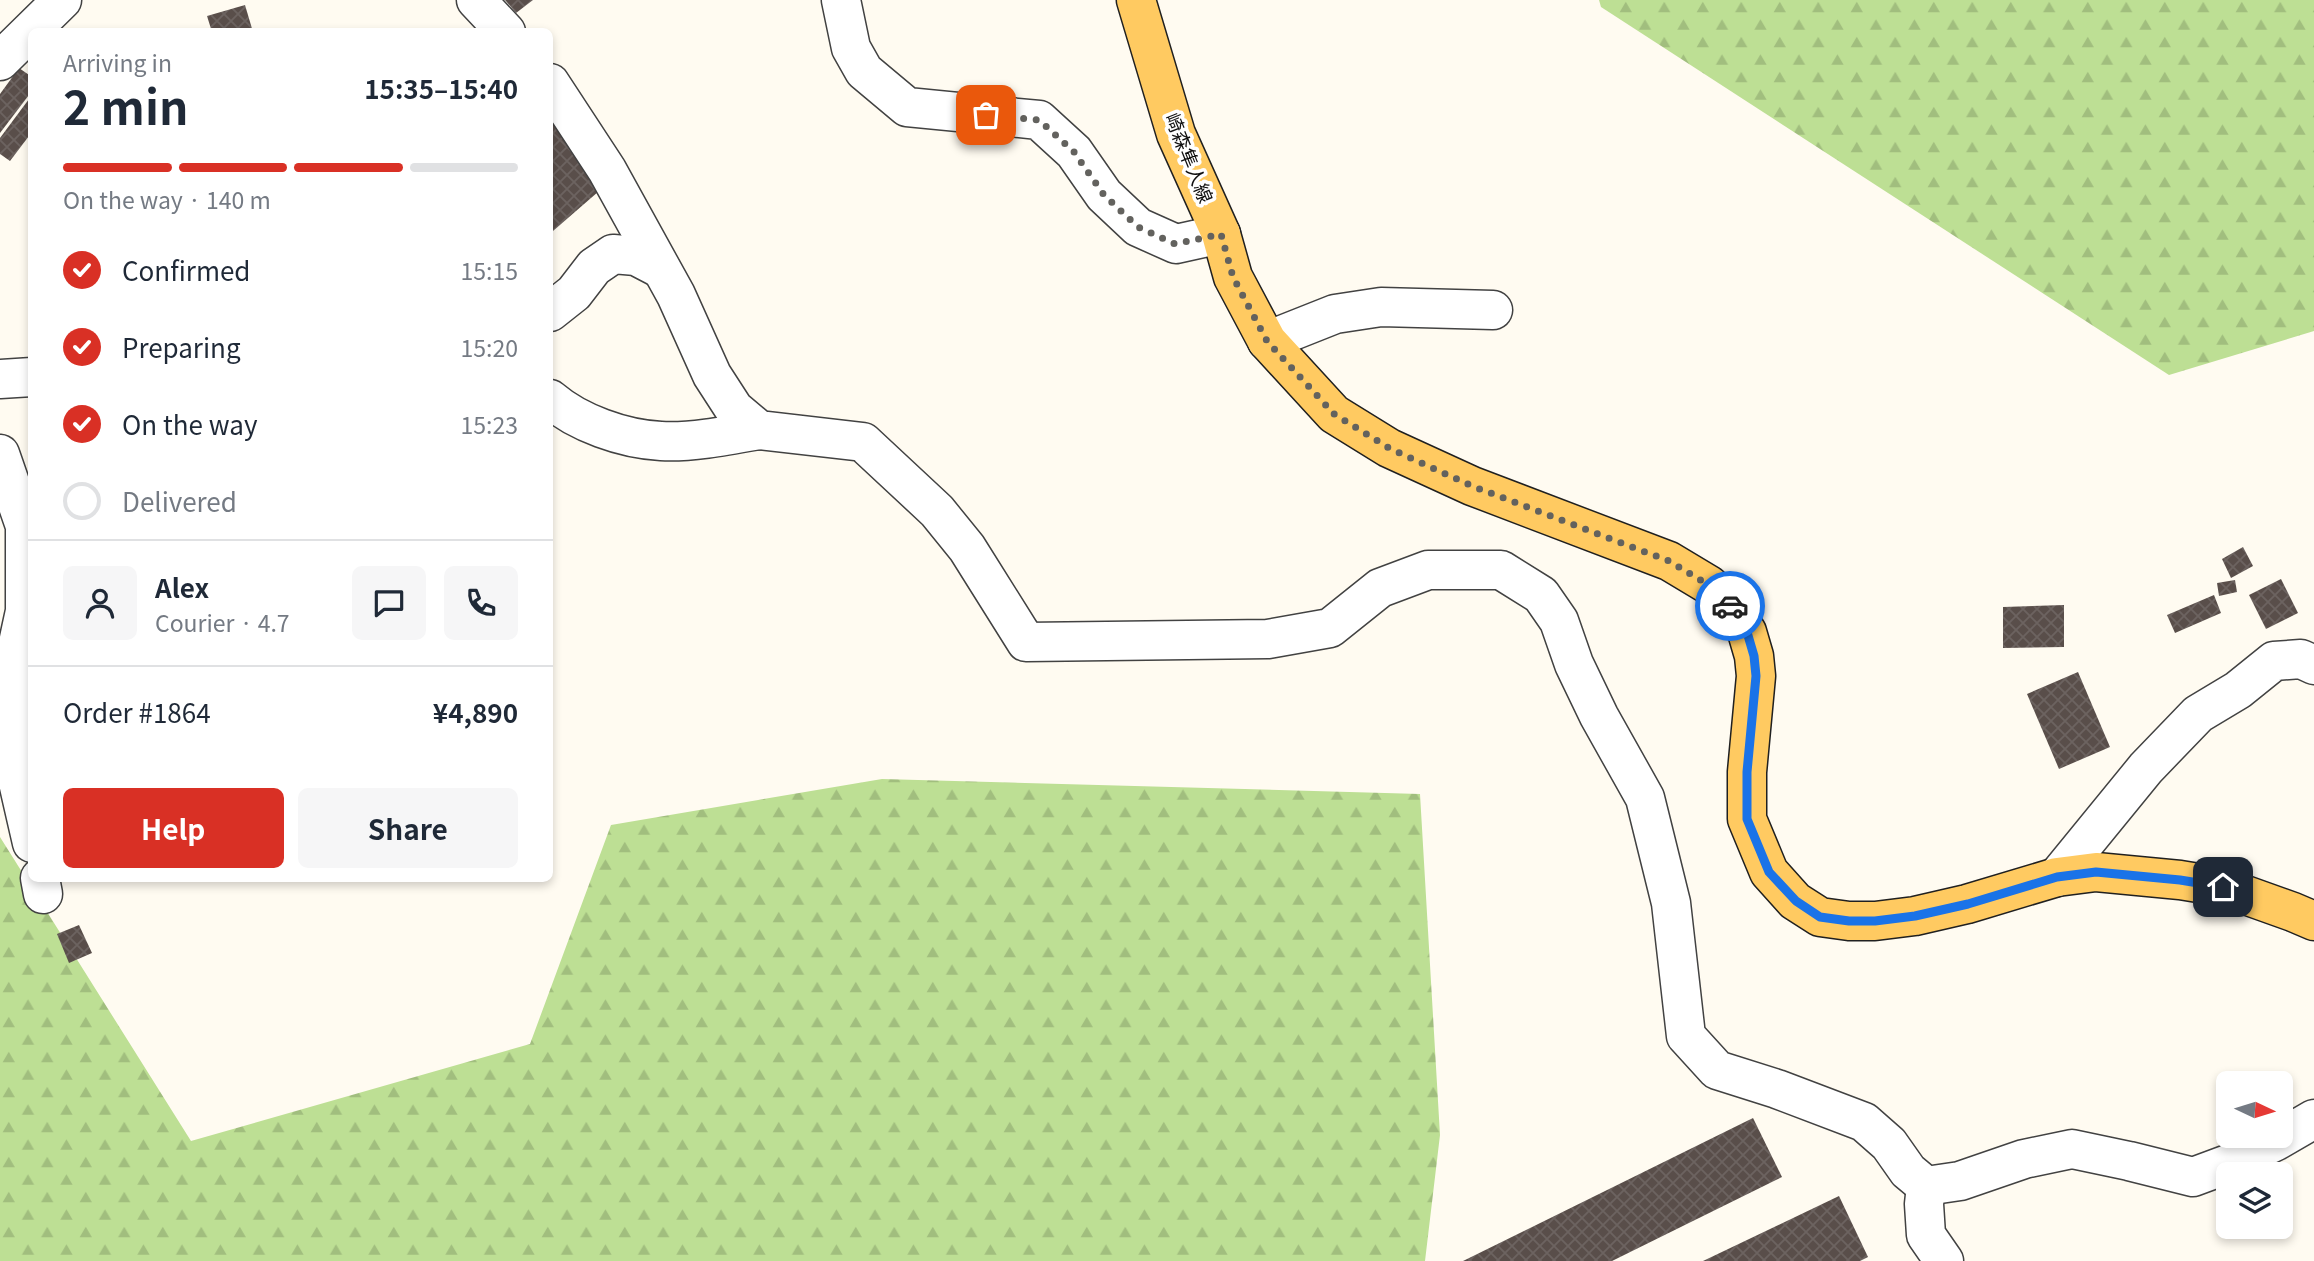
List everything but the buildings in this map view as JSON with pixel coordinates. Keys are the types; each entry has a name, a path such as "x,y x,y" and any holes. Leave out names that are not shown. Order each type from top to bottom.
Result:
{"main road":[{"name":"崎森隼人線","path":"1136,0 1176,134 1221,234 1233,277 1267,341 1334,414 1389,448 1472,486 1669,561 1709,585 1730,605 1747,632 1756,676 1747,772 1747,819 1769,872 1796,901 1820,917 1875,921 1928,913 2057,877 2096,872 2223,887 2314,921"}],"street":[{"path":"34,28 62,0"},
{"path":"475,0 502,28"},
{"path":"841,0 851,48 864,71 906,107 1039,120 1074,152 1104,195 1138,227 1175,244 1221,234"},
{"path":"0,61 28,33"},
{"path":"553,88 607,170 662,269 712,375 734,409 759,430"},
{"path":"553,310 574,293 594,267 613,254 636,256 662,269"},
{"path":"1267,341 1335,314 1381,307 1493,310"},
{"path":"0,379 28,377"},
{"path":"553,402 600,429 661,441 759,430 863,442 937,511 967,548 1026,642 1268,639 1330,628 1380,588 1428,570 1501,570 1541,595 1559,621 1579,674 1645,798 1671,903 1686,1036 1717,1070 1864,1122 1889,1144 1908,1171 1926,1186 1960,1181 2024,1159 2072,1149 2193,1177 2264,1147 2314,1119"},
{"path":"0,454 25,526 25,611 17,648 12,703 12,756 28,826"},
{"path":"2057,877 2146,768 2198,714 2238,690 2274,662 2301,659 2314,665"},
{"path":"1926,1186 1926,1235 1944,1261"}],"green space":[{"path":"1599,0 2314,0 2314,331 2169,375 1601,7"},
{"path":"882,779 1420,794 1440,1135 1425,1261 0,1261 0,837 191,1141 530,1044 611,825"}],"way so far":[{"path":"986,115 1039,120 1074,152 1104,195 1138,227 1175,244 1221,234 1233,277 1267,341 1334,414 1389,448 1472,486 1669,561 1709,585 1730,606"}],"route":[{"path":"1730,606 1747,632 1756,676 1747,772 1747,819 1769,872 1796,901 1820,917 1875,921 1915,916 1968,904 2057,877 2096,872 2223,887"}]}
